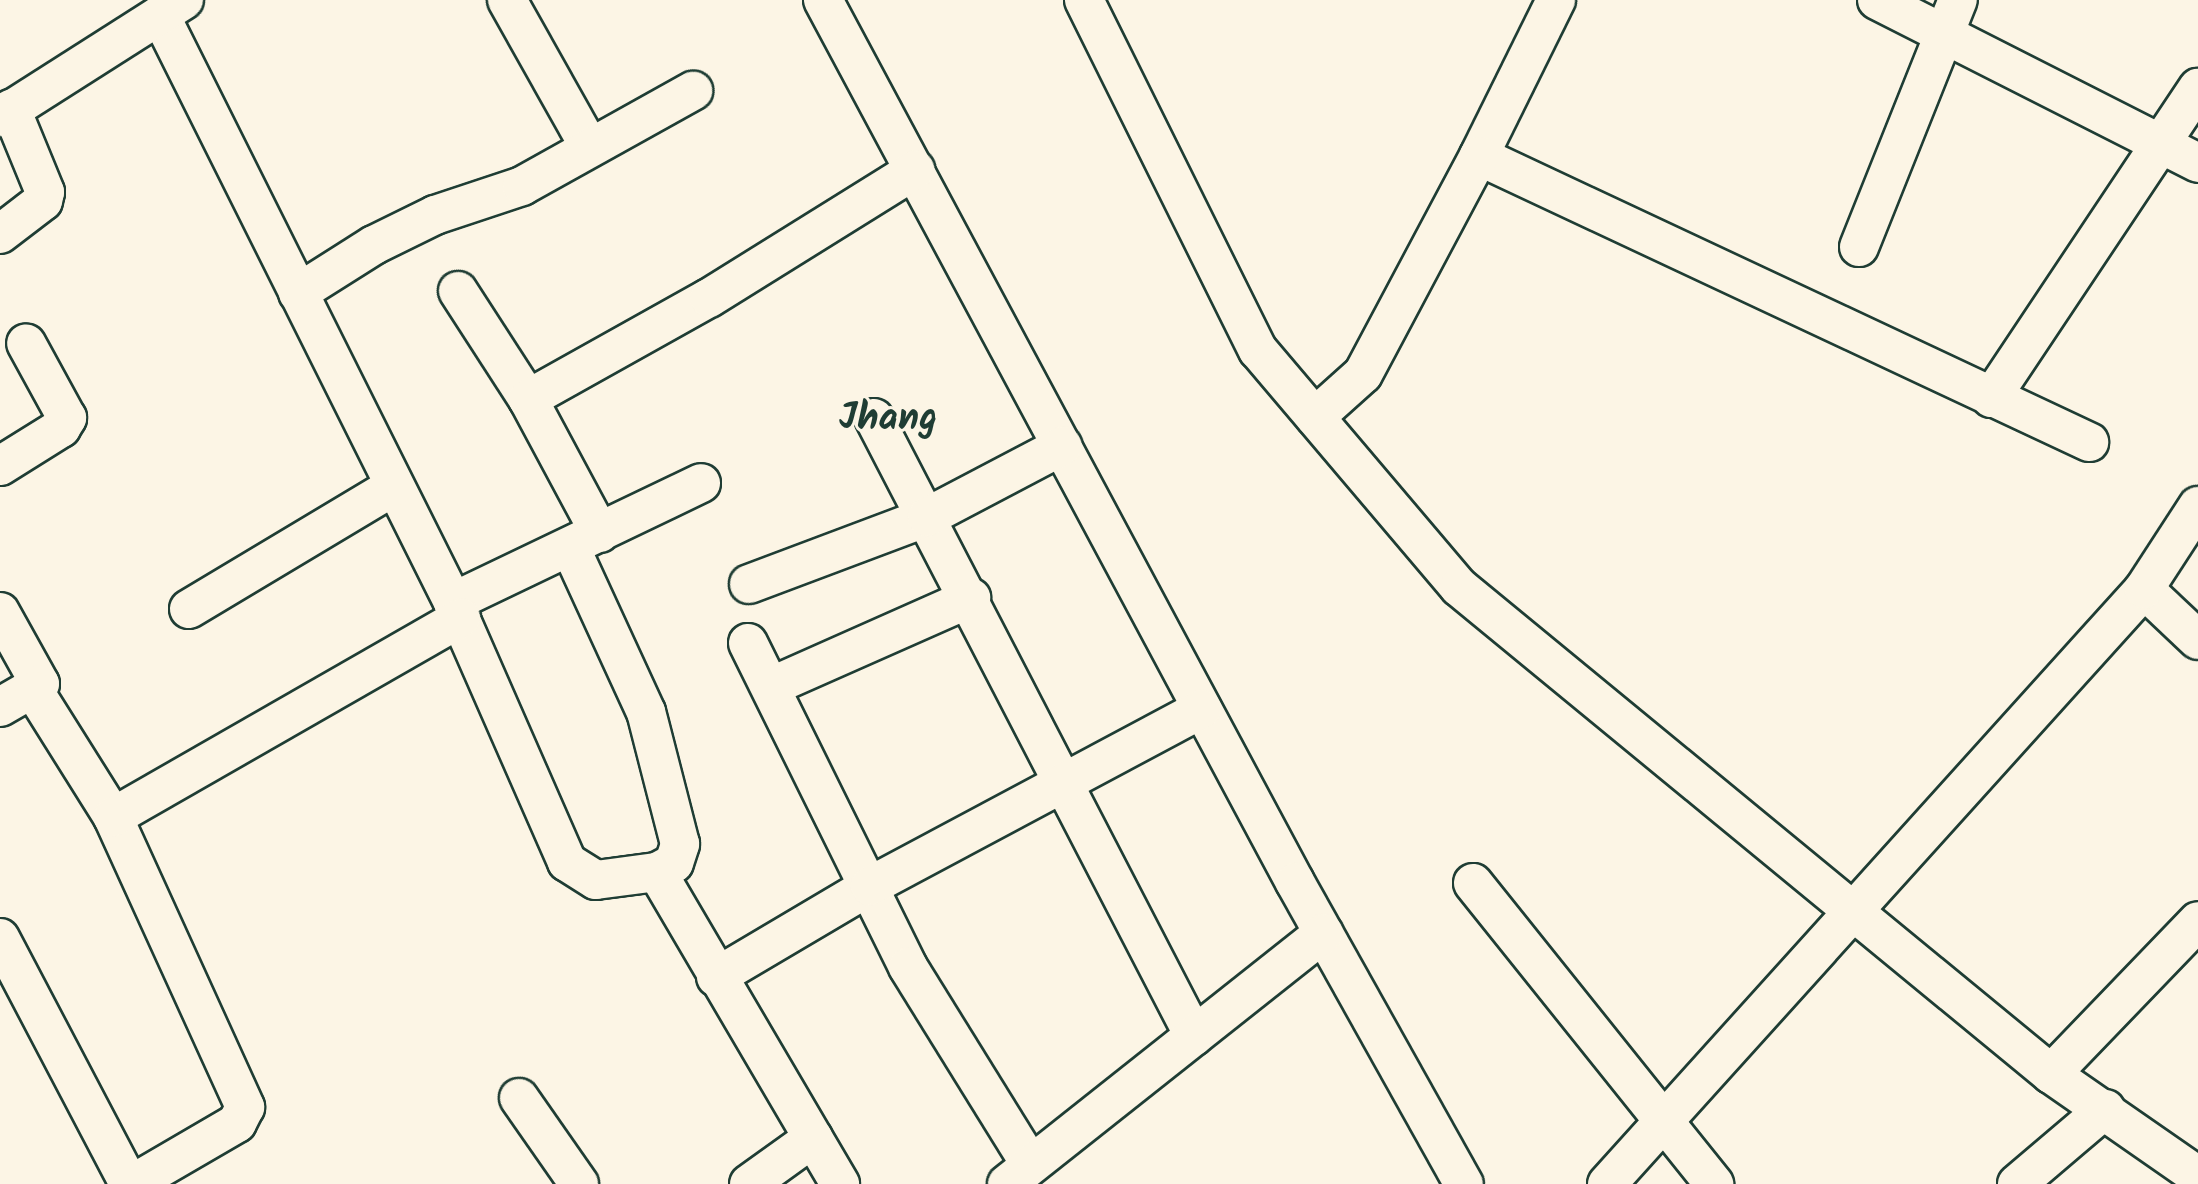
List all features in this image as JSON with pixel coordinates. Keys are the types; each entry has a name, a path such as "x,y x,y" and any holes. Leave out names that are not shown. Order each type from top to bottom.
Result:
{"street":[{"path":"507,0 589,146"},
{"path":"823,0 1202,709 1464,1184"},
{"path":"1084,0 1258,350 1459,587 2051,1074 2198,1176"},
{"path":"1315,417 1363,374 1479,156 1556,0"},
{"path":"1877,0 1951,15 2198,163"},
{"path":"0,234 43,201 45,192 6,113 172,7 298,293 457,610 567,862 596,880 657,872 674,863 680,844 646,712 585,540 528,399 458,291"},
{"path":"1859,247 1951,15"},
{"path":"1991,398 2198,88"},
{"path":"298,293 374,245 435,215 522,186 589,146 693,91"},
{"path":"1479,156 2089,442"},
{"path":"528,399 709,298 915,170"},
{"path":"0,466 61,428 67,418 26,343"},
{"path":"874,418 971,598 1194,1036"},
{"path":"749,584 927,517 1062,446"},
{"path":"113,817 457,610 585,540 701,483"},
{"path":"189,609 393,487"},
{"path":"1607,1184 2144,589 2198,506"},
{"path":"2144,589 2198,640"},
{"path":"772,686 971,598"},
{"path":"0,612 38,677 34,691 113,817 245,1107 237,1123 130,1184 0,938"},
{"path":"748,643 915,979 1019,1174 1324,933"},
{"path":"0,707 34,691"},
{"path":"716,977 870,886 1065,787 1202,709"},
{"path":"657,872 840,1184"},
{"path":"1473,883 1666,1119 1714,1184"},
{"path":"2051,1074 2198,921"},
{"path":"519,1098 579,1184"},
{"path":"2017,1184 2105,1109"},
{"path":"749,1184 813,1138"}],"district":[{"name":"Jhang","path":"888,420"}]}
